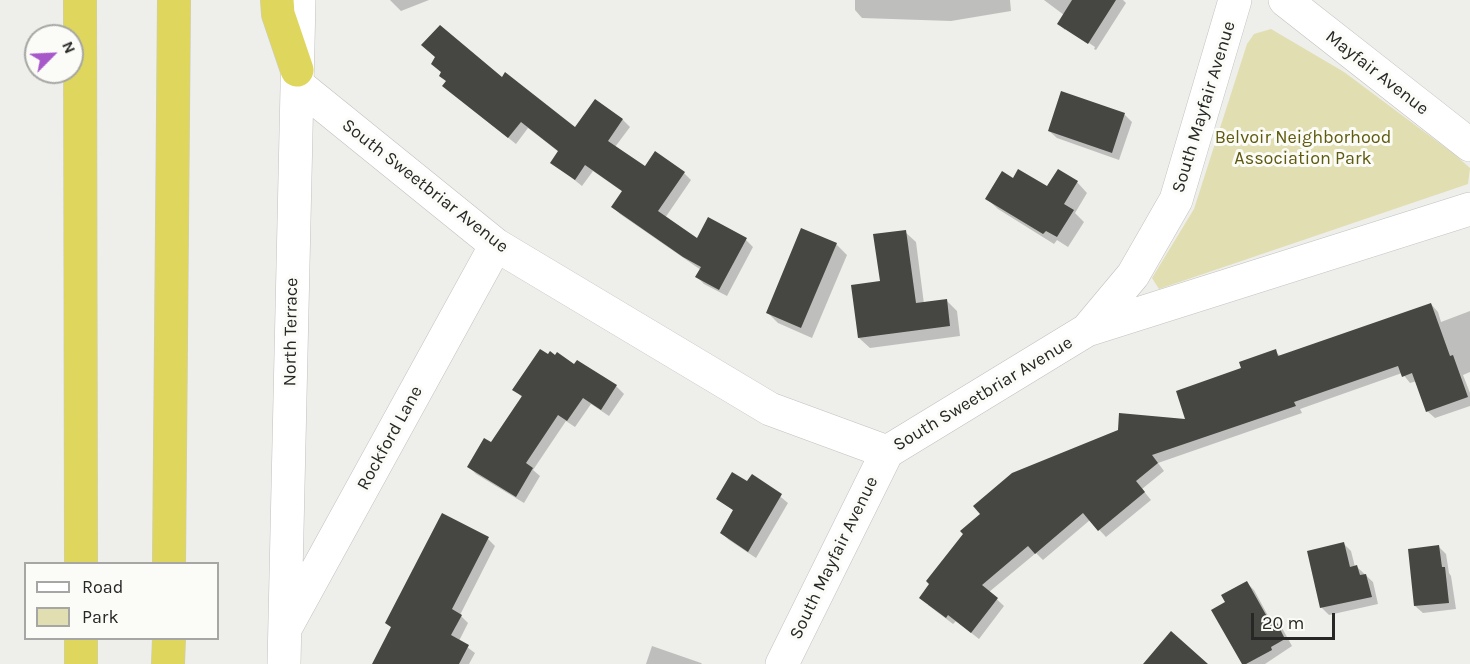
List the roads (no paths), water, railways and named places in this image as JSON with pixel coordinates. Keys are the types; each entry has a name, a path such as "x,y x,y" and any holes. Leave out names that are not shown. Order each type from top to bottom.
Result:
{"highway":[{"path":"80,0 81,562"},
{"path":"169,562 174,0"},
{"path":"277,0 278,14 297,77"},
{"path":"81,640 81,664"},
{"path":"168,664 169,640"}],"street":[{"name":"North Terrace","path":"284,664 299,0"},
{"name":"South Mayfair Avenue","path":"1087,330 1133,275 1176,200 1235,0"},
{"name":"Mayfair Avenue","path":"1285,0 1470,145"},
{"name":"South Sweetbriar Avenue","path":"297,77 496,245 770,409 887,452 1087,330 1470,209"},
{"name":"Rockford Lane","path":"284,631 496,245"},
{"name":"South Mayfair Avenue","path":"782,664 887,452"}],"park label":[{"name":"Belvoir Neighborhood Association Park","path":"1303,148"}]}
